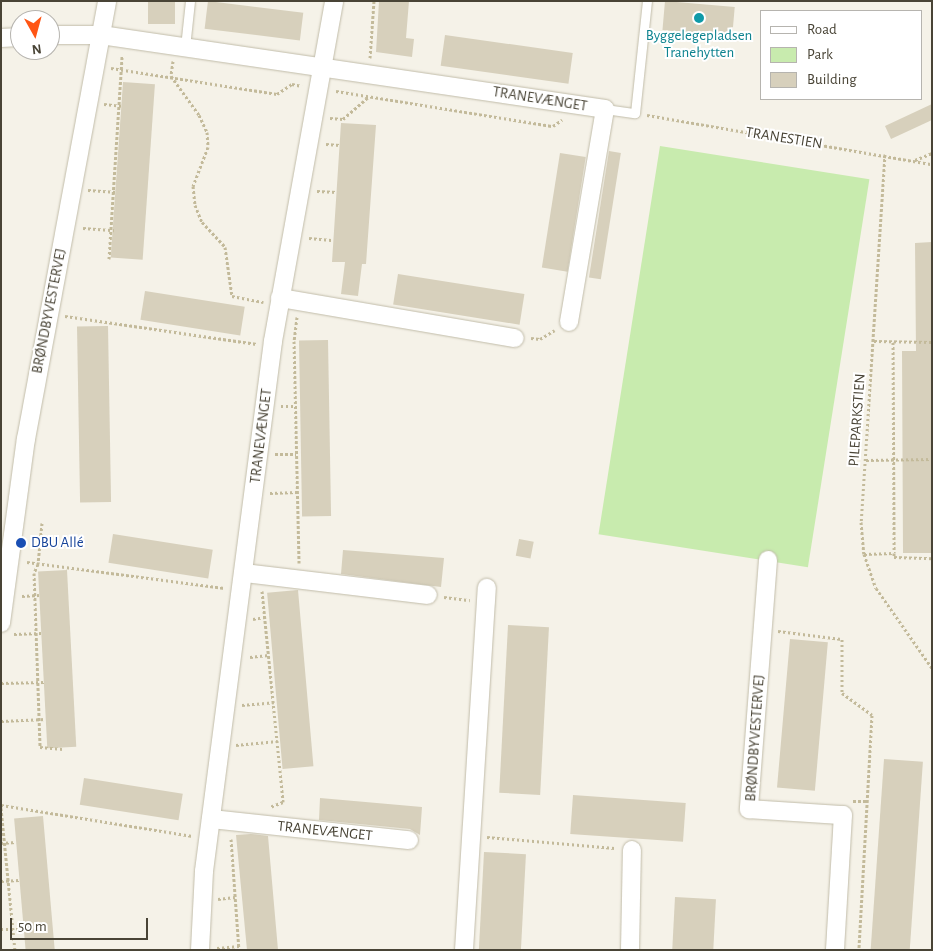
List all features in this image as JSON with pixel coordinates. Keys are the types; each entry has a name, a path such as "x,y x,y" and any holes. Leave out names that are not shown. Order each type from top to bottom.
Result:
{"street":[{"name":"BRØNDBYVESTERVEJ","path":"6,628 8,560 49,313 107,1"},
{"name":"TRANEVÆNGET","path":"206,949 208,839 226,706 249,580 254,493 272,346 290,237 334,1"},
{"name":"TRANEVÆNGET","path":"60,35 101,35 126,38 605,109 570,322"},
{"path":"279,301 300,302 515,338"},
{"name":"BRØNDBYVESTERVEJ","path":"768,560 749,809 843,815 835,950"},
{"path":"249,580 299,580 428,595"},
{"path":"464,950 487,596"},
{"name":"TRANEVÆNGET","path":"211,819 409,840"},
{"path":"630,950 632,850"}],"lane":[{"path":"180,46 190,1"},
{"path":"605,109 635,113 647,1"}],"path":[{"path":"369,73 374,1"},
{"path":"109,259 113,229 120,69 126,38"},
{"path":"180,46 171,76 199,115 206,132 208,147 193,186 195,205 202,222 225,247 232,296 279,301"},
{"path":"312,117 343,119 368,97"},
{"name":"TRANESTIEN","path":"635,113 885,154 932,164"},
{"path":"915,160 932,153"},
{"name":"PILEPARKSTIEN","path":"885,154 861,522 864,554 876,588 932,668"},
{"path":"72,188 115,192"},
{"path":"65,226 113,229"},
{"path":"290,237 334,240"},
{"path":"299,580 294,341 300,302"},
{"path":"49,313 272,346"},
{"path":"515,338 540,338 570,322"},
{"path":"874,341 932,342"},
{"path":"893,342 894,557 932,558"},
{"path":"866,460 932,460"},
{"path":"254,493 297,492"},
{"path":"42,523 38,564 34,573 36,633 42,682 41,750 63,750"},
{"path":"864,554 894,553"},
{"path":"8,560 38,564 249,580 274,702 283,802 261,810 259,824"},
{"path":"428,595 487,596"},
{"path":"6,628 42,633"},
{"path":"763,628 842,639 842,693 872,716 859,950"},
{"path":"1,683 42,682"},
{"path":"226,706 274,702"},
{"path":"1,721 46,719"},
{"path":"221,746 278,741"},
{"path":"15,950 3,843 1,806 208,839"},
{"path":"206,949 239,948 229,821"},
{"path":"472,837 632,850"},
{"path":"3,843 16,842"},
{"path":"1,881 19,880"},
{"path":"1,929 13,930 23,928"}],"green space":[{"path":"660,146 869,179 808,567 599,534"}],"building":[{"path":"148,1 175,1 175,24 148,24"},
{"path":"208,1 303,13 300,40 205,29"},
{"path":"379,1 409,1 406,38 414,39 412,57 376,52"},
{"name":"Byggelegepladsen Tranehytten","path":"665,1 735,7 732,36 662,30"},
{"path":"445,35 573,53 568,84 441,66"},
{"path":"123,82 155,84 143,260 111,258"},
{"path":"932,104 932,120 891,139 885,126"},
{"path":"341,123 376,125 366,264 362,264 358,296 341,294 345,262 332,262"},
{"path":"609,151 621,153 601,279 589,277"},
{"path":"560,153 586,157 568,272 542,268"},
{"path":"932,242 931,553 903,553 902,351 916,351 915,243"},
{"path":"398,274 524,294 520,325 393,305"},
{"path":"145,291 245,307 240,335 140,320"},
{"path":"108,326 111,502 80,503 77,327"},
{"path":"328,340 331,516 302,516 299,341"},
{"path":"113,534 213,550 208,578 108,563"},
{"path":"519,539 534,542 530,559 516,556"},
{"path":"343,550 444,558 441,587 341,574"},
{"path":"67,570 76,747 47,748 38,572"},
{"path":"298,590 313,766 283,769 267,593"},
{"path":"508,625 549,627 540,795 499,793"},
{"path":"790,639 828,642 815,791 777,787"},
{"path":"884,759 923,762 910,950 871,950"},
{"path":"84,778 183,794 179,820 80,805"},
{"path":"573,795 686,803 683,842 570,834"},
{"path":"320,798 422,807 420,835 410,829 319,820"},
{"path":"43,816 55,949 26,950 14,819"},
{"path":"236,835 268,836 278,950 247,950"},
{"path":"484,852 526,854 521,950 479,950"},
{"path":"675,897 716,899 713,950 672,950"}],"place":[{"name":"Byggelegepladsen Tranehytten","path":"699,18"},
{"name":"DBU Allé","path":"21,543"}]}
